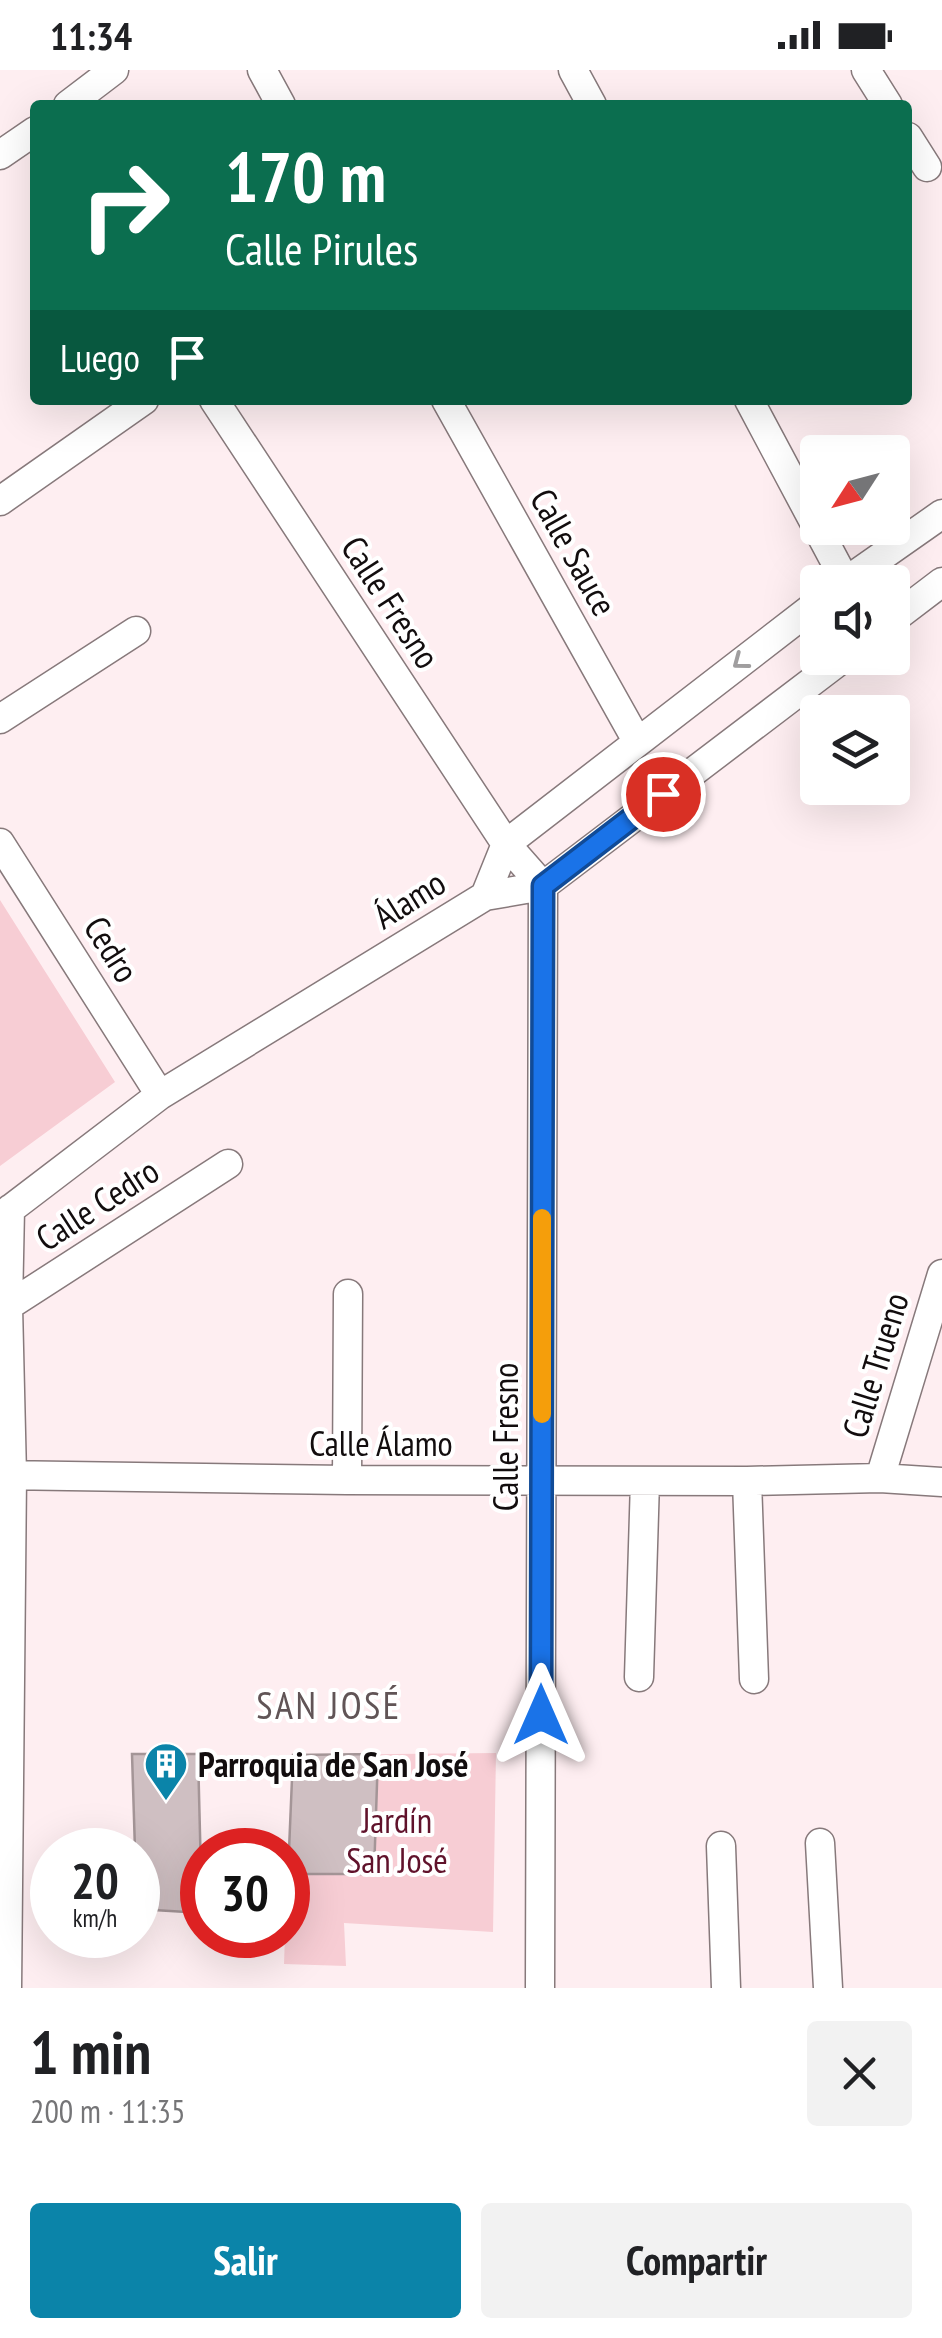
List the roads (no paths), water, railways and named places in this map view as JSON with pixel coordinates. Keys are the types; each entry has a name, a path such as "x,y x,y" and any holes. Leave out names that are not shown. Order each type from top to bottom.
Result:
{"street":[{"path":"75,100 114,70"},
{"path":"262,70 278,100"},
{"path":"573,70 589,100"},
{"path":"866,70 885,100"},
{"path":"0,155 30,134"},
{"path":"912,143 926,167"},
{"path":"0,500 137,405"},
{"name":"Calle Fresno","path":"217,405 506,844 543,886 540,1988"},
{"name":"Calle Sauce","path":"449,405 637,741"},
{"path":"752,405 837,565"},
{"path":"870,565 942,514"},
{"path":"910,606 942,582"},
{"name":"Álamo","path":"5,1213 160,1096 485,896 506,844 800,617"},
{"path":"0,719 136,631"},
{"path":"485,896 543,886 821,675"},
{"name":"Cedro","path":"0,844 160,1096"},
{"name":"Calle Cedro","path":"8,1306 228,1164"},
{"name":"Calle Cedro","path":"5,1213 8,1988"},
{"name":"Calle Trueno","path":"880,1478 942,1274"},
{"path":"347,1480 348,1294"},
{"name":"Calle Álamo","path":"6,1475 542,1481 880,1478 942,1482"},
{"path":"639,1677 644,1481"},
{"path":"747,1481 754,1678"},
{"path":"820,1843 828,1988"},
{"path":"721,1846 726,1988"}],"place":[{"name":"Parroquia de San José","path":"166,1802"}],"district":[{"name":"SAN JOSÉ","path":"329,1704"}],"park label":[{"name":"Jardín San José","path":"397,1840"}]}
